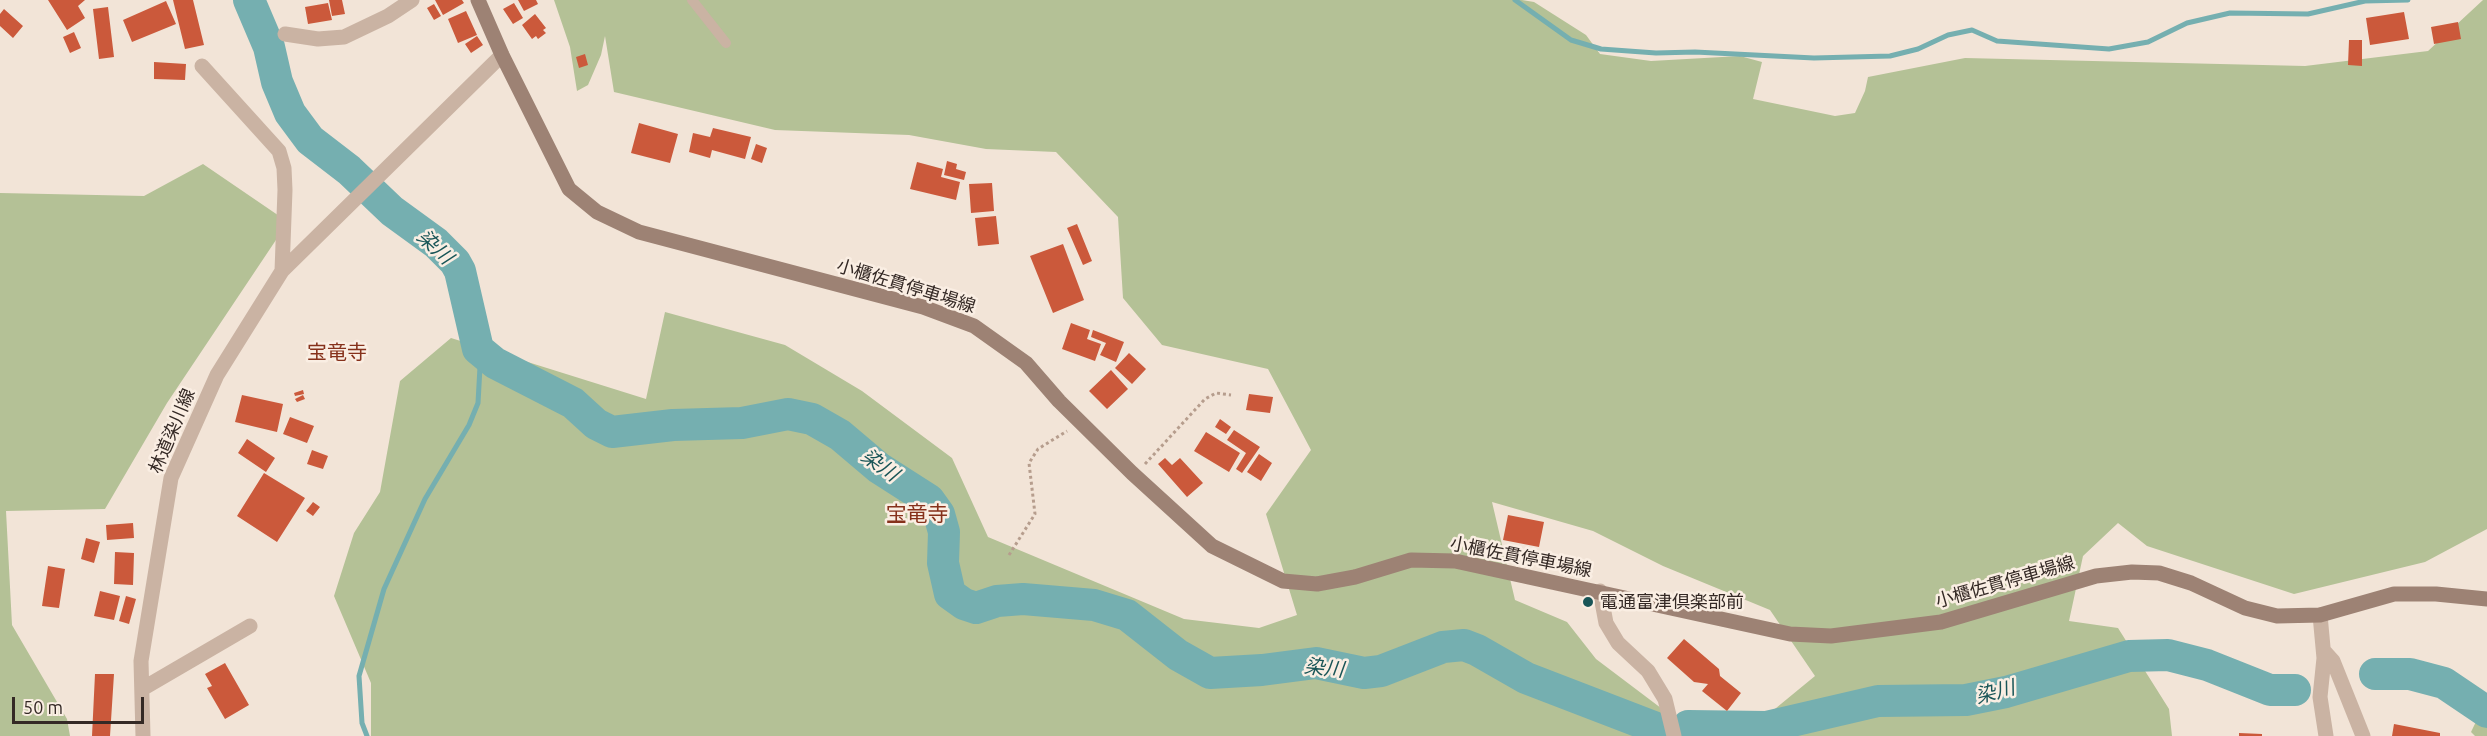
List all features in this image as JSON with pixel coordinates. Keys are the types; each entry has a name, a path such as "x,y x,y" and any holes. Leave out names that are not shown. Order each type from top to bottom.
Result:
{"main road":[{"name":"小櫃佐貫停車場線","path":"478,0 502,55 569,189 597,212 639,232 923,307 974,326 1026,363 1132,473 1212,546 1283,581 1317,584 1355,577 1411,560 1455,561 1790,634 1831,636 1941,622 2096,576 2132,572 2160,573 2191,583 2245,608 2277,616 2320,615 2394,594 2436,594 2487,599"}],"street":[{"path":"285,34 318,39 344,37 388,16 412,0"},
{"name":"林道染川線","path":"143,736 141,661 171,478 217,375 282,271 502,55"},
{"path":"202,66 279,151 284,168 285,190 282,271"},
{"path":"1600,591 1606,623 1618,643 1648,671 1665,699 1674,736"},
{"path":"2320,615 2324,651 2320,697 2326,736"},
{"path":"142,689 250,626"},
{"path":"2324,651 2333,662 2363,736"}],"lane":[{"path":"693,0 726,43"}],"path":[{"path":"1132,473 1162,447 1205,399 1216,393 1232,395"},
{"path":"1009,555 1035,514 1029,463 1038,449 1081,422"}],"green space":[{"path":"554,0 1522,0 1534,2 1586,35 1600,54 1651,61 1740,56 1762,62 1753,99 1835,116 1855,113 1865,91 1868,77 1965,58 2305,66 2428,51 2483,0 2487,0 2487,529 2425,562 2294,594 2147,546 2118,523 2083,556 2069,621 2118,628 2169,709 2172,736 1742,736 1815,676 1770,610 1663,566 1593,531 1492,502 1515,600 1567,622 1596,659 1698,736 371,736 371,683 334,596 354,533 380,492 400,381 451,338 646,399 665,312 785,345 862,391 952,458 988,537 1184,619 1259,628 1297,615 1266,514 1311,450 1268,369 1162,345 1123,298 1118,217 1056,152 986,149 909,135 775,130 614,92 605,36 601,55 588,85 577,91 570,47"},
{"path":"203,164 288,222 167,403 105,509 6,511 12,625 67,719 70,736 0,736 0,193 144,196"},
{"path":"2487,699 2487,736 2475,736 2471,732"}],"building":[{"path":"48,0 85,0 78,6 85,18 67,30"},
{"path":"173,0 193,0 204,45 185,49"},
{"path":"329,0 342,0 345,14 332,16"},
{"path":"435,0 462,0 464,3 443,15"},
{"path":"518,0 536,0 538,4 524,11"},
{"path":"166,1 176,24 132,42 123,20"},
{"path":"328,3 332,20 308,24 305,7"},
{"path":"514,3 523,18 513,24 503,9"},
{"path":"434,4 441,16 434,20 427,8"},
{"path":"108,7 114,57 99,59 93,9"},
{"path":"4,9 23,26 13,38 0,26 0,14"},
{"path":"466,11 477,35 458,43 448,19"},
{"path":"2404,12 2409,39 2370,45 2366,18"},
{"path":"535,14 546,28 543,30 546,33 538,39 536,36 532,39 522,25"},
{"path":"2458,22 2461,39 2434,44 2431,27"},
{"path":"74,32 81,48 70,53 63,37"},
{"path":"477,36 483,45 471,53 465,44"},
{"path":"2349,40 2362,40 2362,66 2348,65"},
{"path":"585,54 588,65 579,68 576,57"},
{"path":"154,62 186,64 185,80 154,79"},
{"path":"639,123 678,134 670,163 631,153"},
{"path":"713,128 751,137 745,159 712,150 710,158 689,152 693,133 710,137"},
{"path":"756,144 767,148 762,163 751,159"},
{"path":"947,161 957,164 956,169 966,172 964,180 944,175"},
{"path":"917,162 943,169 941,177 960,182 956,200 910,189"},
{"path":"992,183 994,211 971,213 969,184"},
{"path":"996,216 999,244 978,246 975,218"},
{"path":"1077,224 1092,261 1083,265 1067,228"},
{"path":"1063,244 1084,300 1053,313 1030,256"},
{"path":"1071,323 1090,330 1087,339 1101,344 1095,361 1062,349"},
{"path":"1093,330 1124,342 1116,362 1100,355 1106,343 1091,337"},
{"path":"1129,353 1146,369 1132,384 1115,368"},
{"path":"1111,370 1128,389 1107,409 1089,391"},
{"path":"303,390 304,394 295,396 294,393"},
{"path":"1249,394 1273,397 1270,413 1246,410"},
{"path":"242,395 283,404 277,432 235,422"},
{"path":"303,395 305,399 297,402 295,399"},
{"path":"290,417 314,426 307,443 283,434"},
{"path":"1220,419 1231,427 1226,434 1215,427"},
{"path":"1234,430 1260,447 1242,473 1236,469 1246,453 1227,440"},
{"path":"1206,432 1240,453 1229,472 1194,451"},
{"path":"247,439 275,458 266,472 238,453"},
{"path":"312,450 328,456 323,469 307,464"},
{"path":"1259,454 1272,463 1261,481 1247,472"},
{"path":"1165,458 1172,465 1180,458 1203,483 1187,497 1158,464"},
{"path":"264,473 305,498 277,542 237,516"},
{"path":"313,502 320,507 313,516 306,511"},
{"path":"1508,515 1544,522 1539,547 1503,540"},
{"path":"133,523 134,538 107,540 106,525"},
{"path":"86,538 100,542 94,563 81,559"},
{"path":"115,552 134,553 133,585 114,584"},
{"path":"48,566 65,569 59,608 42,606"},
{"path":"100,591 120,596 114,620 94,616"},
{"path":"126,596 136,599 129,624 119,621"},
{"path":"1684,639 1719,669 1720,676 1741,693 1727,711 1702,691 1708,684 1694,682 1667,658"},
{"path":"225,663 249,705 225,719 207,688 212,686 205,674"},
{"path":"95,674 114,674 110,736 92,736"},
{"path":"2394,724 2440,733 2440,736 2392,736"},
{"path":"2239,733 2262,734 2262,736 2239,736"}],"waterway":[{"name":"染川","path":"249,0 269,47 277,82 290,113 310,140 349,170 392,211 436,243 455,262 460,271 478,349 495,363 573,403 596,424 612,432 673,425 742,423 788,414 812,419 840,435 879,468 929,500 939,514 944,532 943,563 950,594 964,604 976,608 997,601 1023,599 1094,605 1127,615 1178,655 1210,673 1262,670 1316,663 1364,673 1381,671 1443,647 1464,645 1526,678 1656,728"},
{"path":"1515,0 1571,40 1601,49 1814,58 1890,56 1918,49 1948,35 1972,30 1997,41 2109,49 2148,42 2187,23 2230,13 2308,14 2365,1 2408,0"},
{"path":"367,736 362,723 359,676 384,589 425,499 469,425 478,403 480,367 478,349"},
{"name":"染川","path":"1688,726 1766,727 1878,701 1966,700 2006,692 2129,656 2168,655 2207,665 2270,690 2295,690"},
{"name":"染川","path":"2375,674 2410,674 2444,683 2487,712"}],"place":[{"name":"電通富津倶楽部前","path":"1588,602"}],"district":[{"name":"宝竜寺","path":"337,352"},
{"name":"宝竜寺","path":"917,514"}]}
